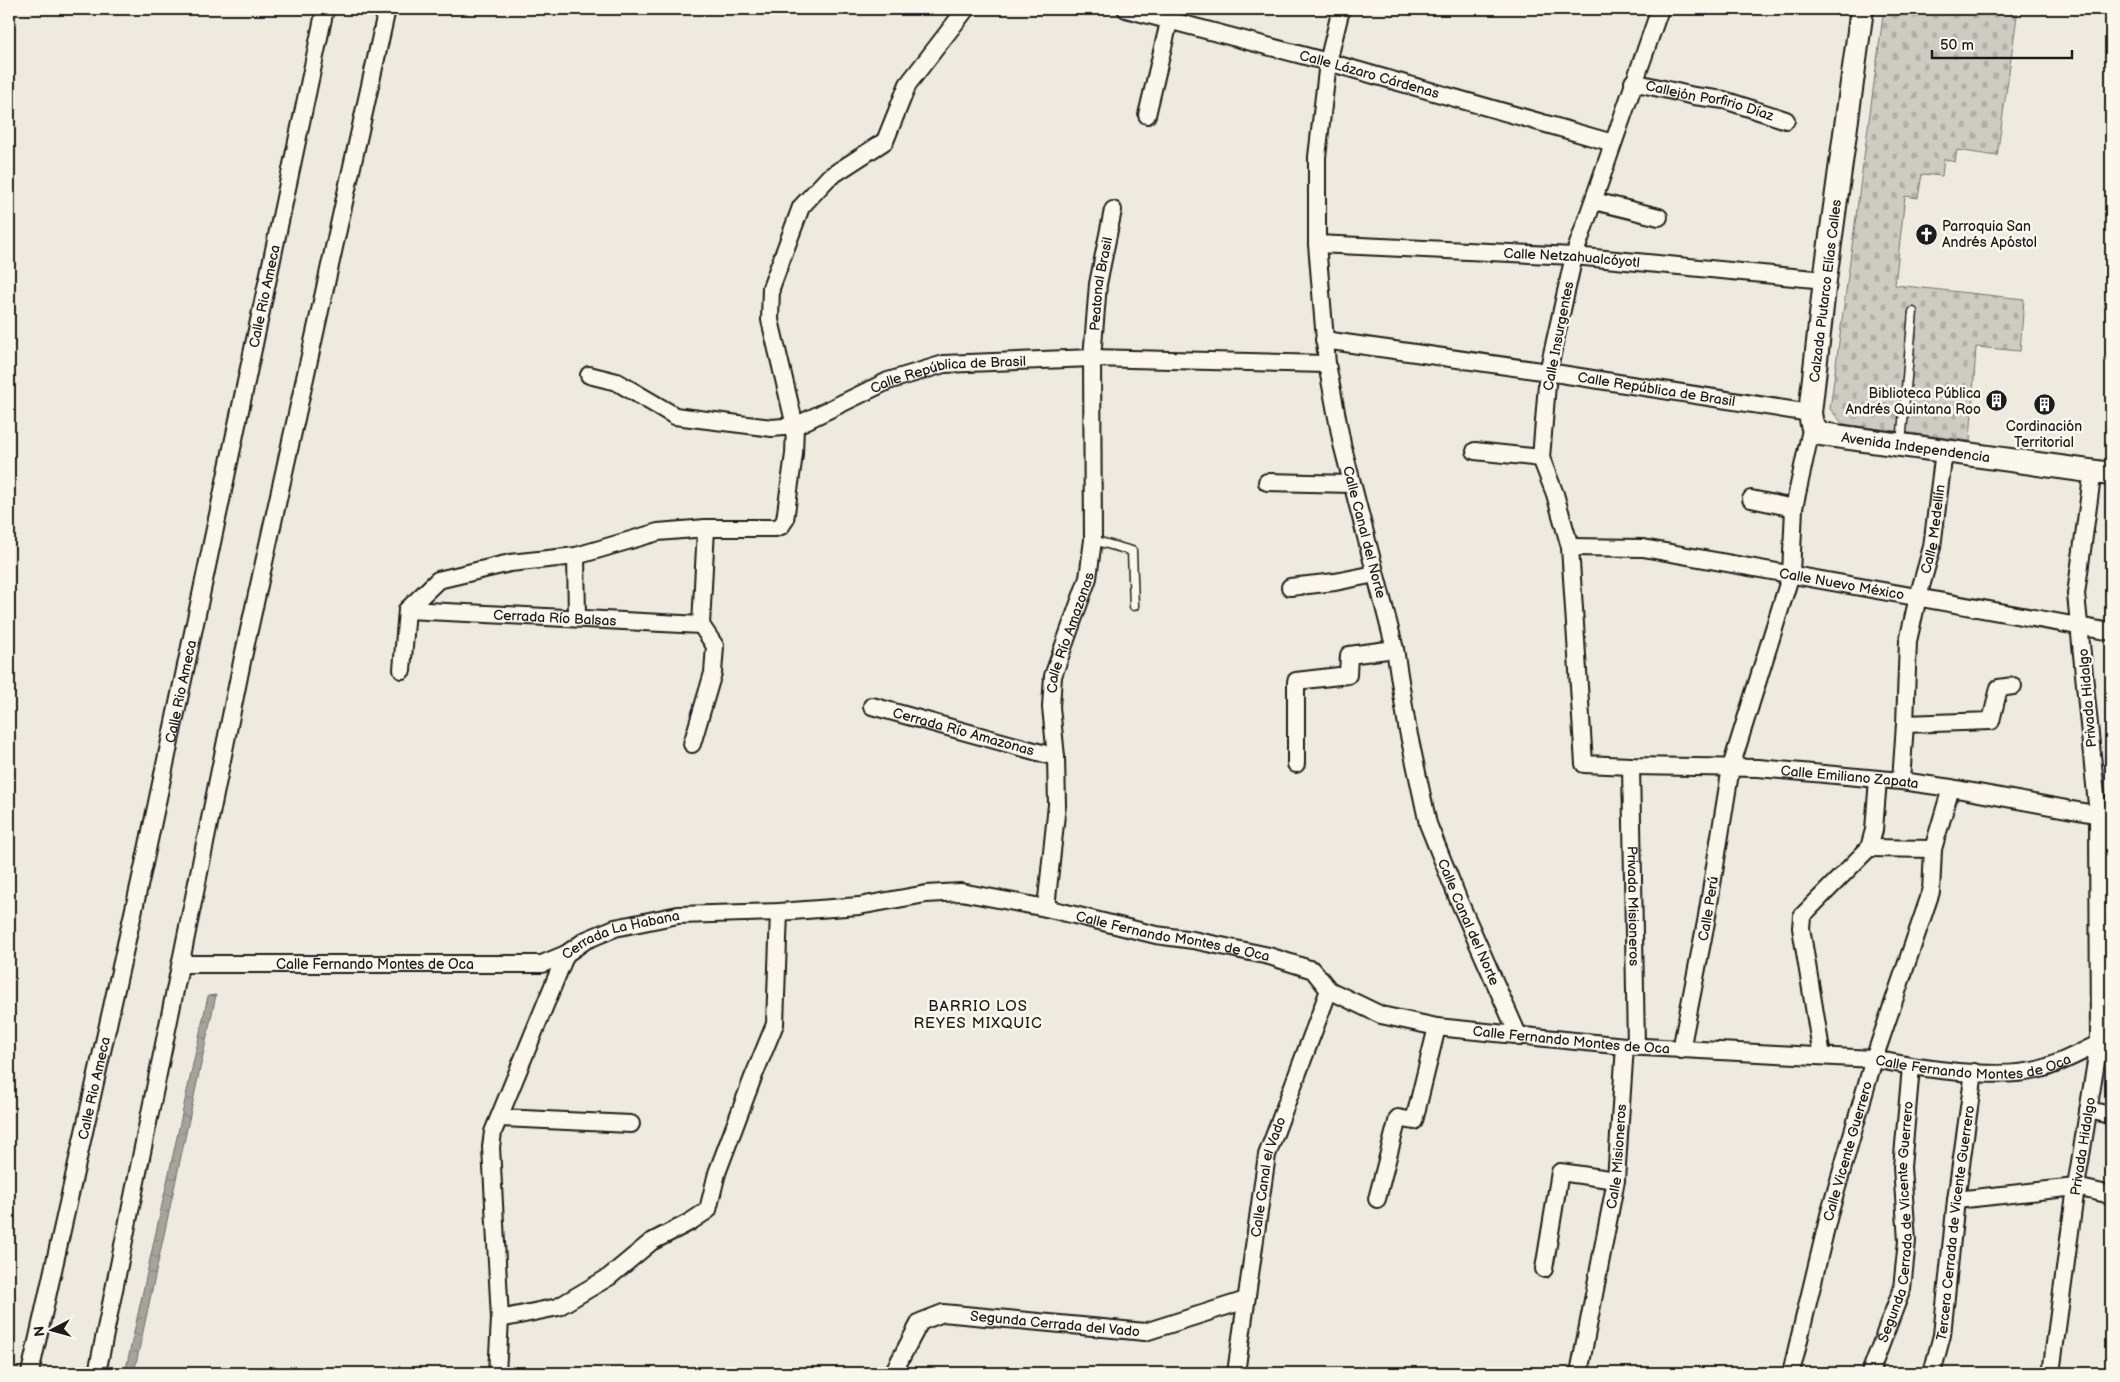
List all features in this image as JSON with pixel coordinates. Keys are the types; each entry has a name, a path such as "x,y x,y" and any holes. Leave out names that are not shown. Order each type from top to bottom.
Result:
{"main road":[{"name":"Calzada Plutarco Elías Calles","path":"1811,419 1825,280 1862,9"},
{"name":"Avenida Independencia","path":"1811,419 1821,434 2102,472"}],"street":[{"name":"Calle Rio Ameca","path":"30,1373 144,864 325,9"},
{"path":"97,1373 182,964 243,657 387,9"},
{"path":"402,670 407,610 438,580 510,563 576,556 658,532 706,528 775,528 781,526 785,520 794,454 795,426 770,320 771,288 801,207 828,178 885,141 908,84 966,9"},
{"name":"Calle Lázaro Cárdenas","path":"1126,9 1169,22 1328,62 1613,143"},
{"name":"Calle Canal del Norte","path":"1341,9 1328,62 1317,157 1318,244 1327,364 1342,444 1395,649 1407,726 1428,824 1459,901 1519,1037"},
{"name":"Calle Insurgentes","path":"1584,764 1570,546 1555,494 1541,458 1548,372 1574,256 1660,9"},
{"path":"1148,115 1169,22"},
{"name":"Callejón Porfirio Díaz","path":"1633,82 1694,96 1724,100 1786,120"},
{"path":"1594,201 1659,218"},
{"name":"Peatonal Brasil","path":"1092,358 1098,284 1113,210"},
{"name":"Calle Netzahualcóyotl","path":"1318,244 1574,256 1825,280"},
{"name":"Calle República de Brasil","path":"1324,340 1548,372 1811,419"},
{"name":"Calle República de Brasil","path":"589,376 617,382 675,416 772,428 795,426 888,381 944,364 1092,358 1327,364"},
{"name":"Calle Río Amazonas","path":"1046,908 1057,805 1056,757 1051,707 1053,676 1088,578 1093,540 1092,358"},
{"name":"Calzada Plutarco Elías Calles","path":"1791,574 1794,508 1811,419"},
{"path":"1475,451 1541,458"},
{"name":"Calle Medellín","path":"1901,781 1908,641 1932,547 1944,451"},
{"name":"Privada Hidalgo","path":"2051,1373 2088,1110 2105,1041 2105,816 2076,594 2102,472"},
{"path":"1267,482 1352,484"},
{"path":"1751,499 1794,508"},
{"path":"692,744 713,673 715,646 701,625 706,528"},
{"name":"Calle Nuevo México","path":"1570,546 1643,548 2111,632"},
{"path":"576,556 577,618"},
{"path":"1290,587 1335,582 1375,574"},
{"name":"Calle Perú","path":"1681,1050 1706,922 1730,768 1791,574"},
{"name":"Cerrada Río Balsas","path":"407,610 701,625"},
{"path":"1296,764 1296,681 1348,675 1350,654 1395,649"},
{"path":"1905,724 1991,721 1999,688 2013,686"},
{"name":"Cerrada Río Amazonas","path":"872,706 1056,757"},
{"name":"Calle Emiliano Zapata","path":"1584,764 1758,768 1901,781 1951,788 2105,816"},
{"name":"Privada Misioneros","path":"1630,1046 1631,766"},
{"path":"1822,1056 1801,928 1802,916 1869,848 1874,830 1878,779"},
{"name":"Calle Vicente Guerrero","path":"1791,1373 1828,1214 1874,1059 1931,892 1933,849 1951,788"},
{"path":"1869,848 1933,849"},
{"name":"Cerrada La Habana","path":"497,1373 500,1319 491,1147 493,1132 566,954 586,940 615,928 678,914 779,912 859,906 926,894 961,892 1046,908"},
{"name":"Calle Fernando Montes de Oca","path":"1046,908 1156,935 1193,940 1269,956 1313,970 1329,990 1381,1015 1437,1027 1519,1037 1630,1046 1874,1059 1911,1067 2009,1073 2041,1069 2105,1041"},
{"path":"500,1319 558,1307 609,1276 651,1242 690,1222 708,1210 717,1173 775,1024 779,912"},
{"name":"Calle Fernando Montes de Oca","path":"182,964 542,964 566,954"},
{"name":"Calle Canal el Vado","path":"1236,1373 1267,1154 1329,990"},
{"path":"1377,1199 1398,1118 1414,1121 1437,1027"},
{"name":"Calle Misioneros","path":"1579,1373 1616,1180 1630,1046"},
{"name":"Segunda Cerrada de Vicente Guerrero","path":"1870,1373 1902,1289 1907,1242 1902,1167 1911,1067"},
{"name":"Tercera Cerrada de Vicente Guerrero","path":"1932,1373 1942,1335 1956,1200 1974,1072"},
{"path":"2088,1110 2111,1115"},
{"path":"500,1118 631,1124"},
{"path":"1544,1269 1560,1172 1616,1180"},
{"path":"1956,1200 2076,1187 2111,1195"},
{"name":"Segunda Cerrada del Vado","path":"893,1373 920,1322 943,1313 1145,1332 1246,1300"}],"lane":[{"path":"1901,445 1913,312"},
{"path":"1093,540 1132,551 1134,606"}],"green space":[{"path":"1884,9 2018,9 1997,156 1957,150 1955,162 1944,159 1942,176 1922,174 1918,198 1905,196 1895,285 2024,299 2020,351 1976,347 1970,441 1843,424 1830,409"}],"water":[{"path":"216,995 134,1373 125,1373 208,996"}],"place":[{"name":"Parroquia San Andrés Apóstol","path":"1926,234"},
{"name":"Biblioteca Pública Andrés Quintana Roo","path":"1997,401"},
{"name":"Cordinación Territorial","path":"2044,404"}],"district":[{"name":"BARRIO LOS REYES MIXQUIC","path":"978,1014"}]}
